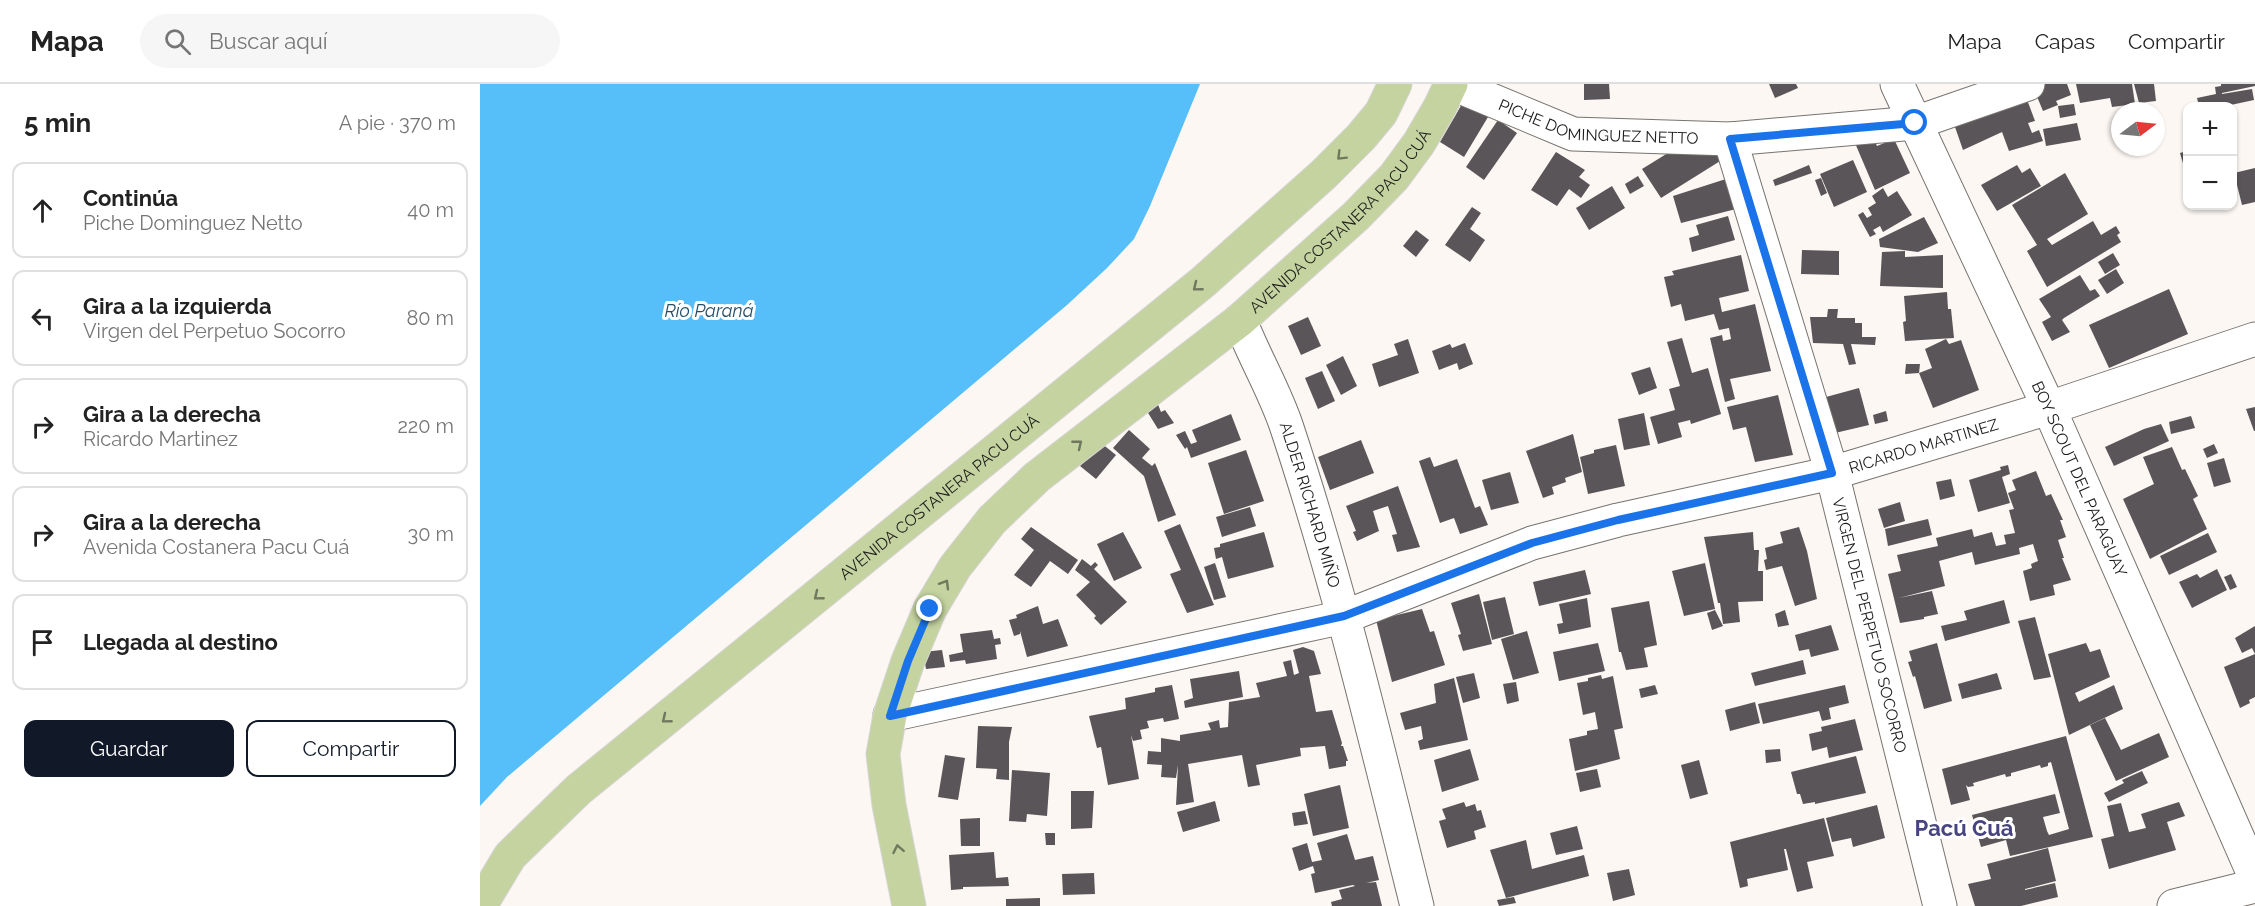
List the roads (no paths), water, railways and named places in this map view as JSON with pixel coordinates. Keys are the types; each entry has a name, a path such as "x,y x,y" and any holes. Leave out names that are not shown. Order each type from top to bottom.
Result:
{"main road":[{"name":"AVENIDA COSTANERA PACU CUÁ","path":"480,906 510,856 578,790 1210,276 1324,174 1361,137 1381,113 1395,84"},
{"name":"AVENIDA COSTANERA PACU CUÁ","path":"909,906 889,805 883,754 890,716 908,661 930,609 955,567 992,520 1046,470 1240,320 1356,216 1394,177 1419,143 1452,84"}],"street":[{"name":"PICHE DOMINGUEZ NETTO","path":"1452,84 1573,134 1730,139 1915,123 2028,84"},
{"name":"BOY SCOUT DEL PARAGUAY","path":"1897,84 2049,408 2255,877"},
{"name":"VIRGEN DEL PERPETUO SOCORRO","path":"1730,139 1832,473 1940,906"},
{"name":"ALDER RICHARD MIÑO","path":"1240,320 1252,352 1287,426 1344,616 1418,906"},
{"name":"RICARDO MARTINEZ","path":"890,716 1344,616 1532,543 1618,520 1832,473 2049,408 2255,339"},
{"path":"2174,906 2255,886"}],"water":[{"name":"Río Paraná","path":"480,84 1200,84 1134,239 1107,268 1067,305 507,777 480,806"}],"district":[{"name":"Pacú Cuá","path":"1964,828"}]}
